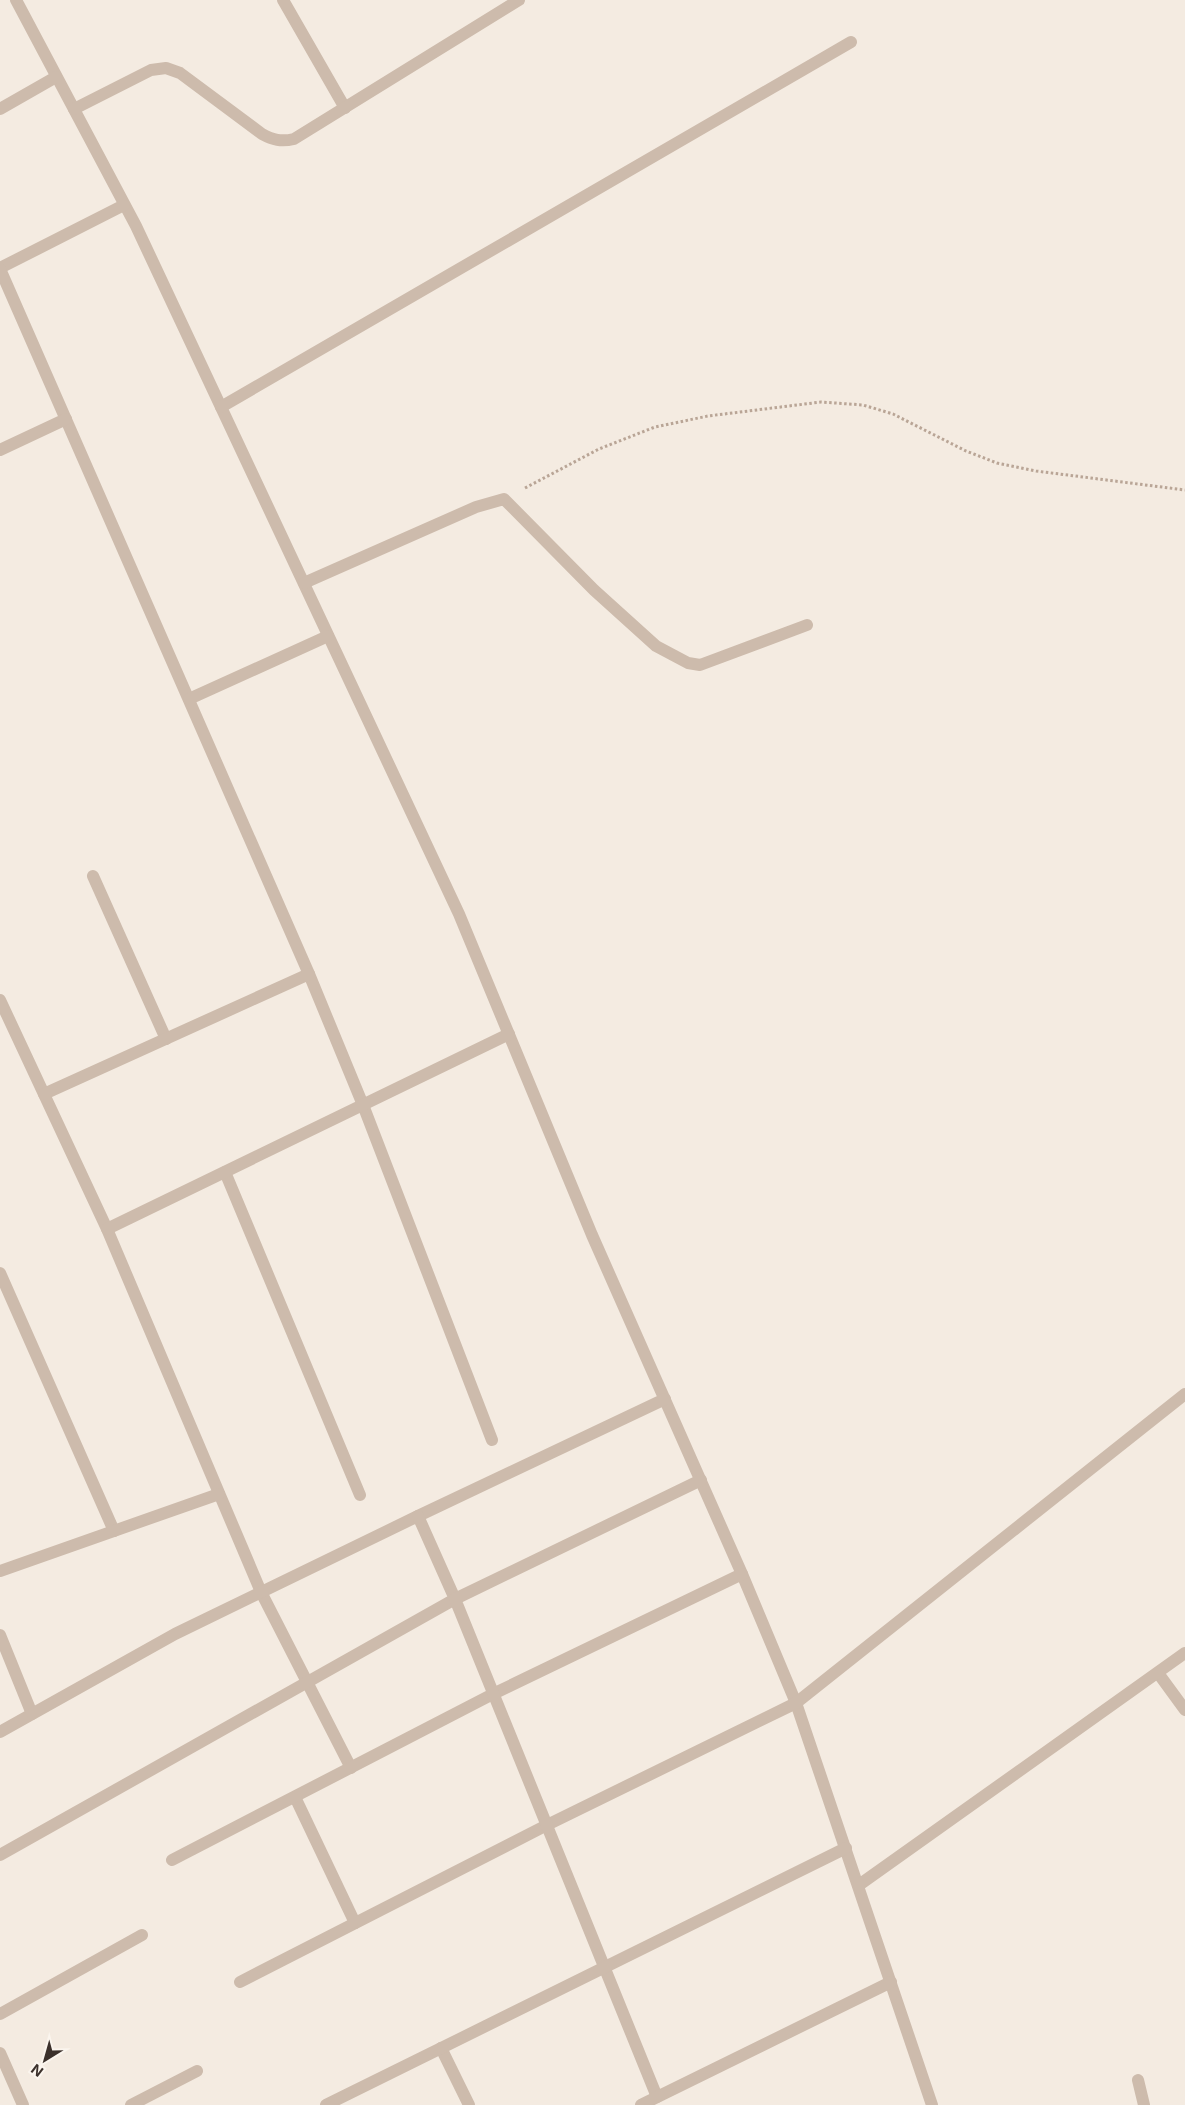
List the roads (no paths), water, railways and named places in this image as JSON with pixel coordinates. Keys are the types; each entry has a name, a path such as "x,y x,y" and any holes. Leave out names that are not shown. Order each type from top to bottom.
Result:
{"street":[{"path":"16,0 124,204 459,914 592,1235 742,1574 796,1704 932,2105"},
{"path":"283,0 345,108"},
{"path":"74,109 151,70 166,68 180,73 262,134 274,140 294,139 519,0"},
{"path":"221,407 852,42"},
{"path":"0,109 56,77"},
{"path":"124,204 0,269 309,974 363,1105 492,1440"},
{"path":"0,450 66,419"},
{"path":"304,583 476,507 504,499 594,590 656,646 688,663 700,664 807,625"},
{"path":"189,699 328,636"},
{"path":"94,876 166,1039"},
{"path":"44,1094 309,974"},
{"path":"0,1000 107,1229 261,1592 351,1768"},
{"path":"107,1229 509,1034"},
{"path":"225,1172 360,1495"},
{"path":"0,1273 114,1531"},
{"path":"240,1982 547,1825 796,1704 1185,1394"},
{"path":"0,1732 175,1634 665,1399"},
{"path":"0,1855 455,1599 701,1480"},
{"path":"0,1571 219,1494"},
{"path":"418,1516 455,1599 657,2097"},
{"path":"172,1860 493,1694 742,1574"},
{"path":"0,1635 32,1714"},
{"path":"859,1886 1185,1653"},
{"path":"1158,1673 1185,1710"},
{"path":"295,1796 355,1923"},
{"path":"326,2105 846,1848"},
{"path":"0,2014 142,1935"},
{"path":"641,2105 891,1982"},
{"path":"441,2048 469,2105"},
{"path":"0,2053 23,2105"},
{"path":"131,2105 197,2071"},
{"path":"1138,2080 1144,2105"}]}
